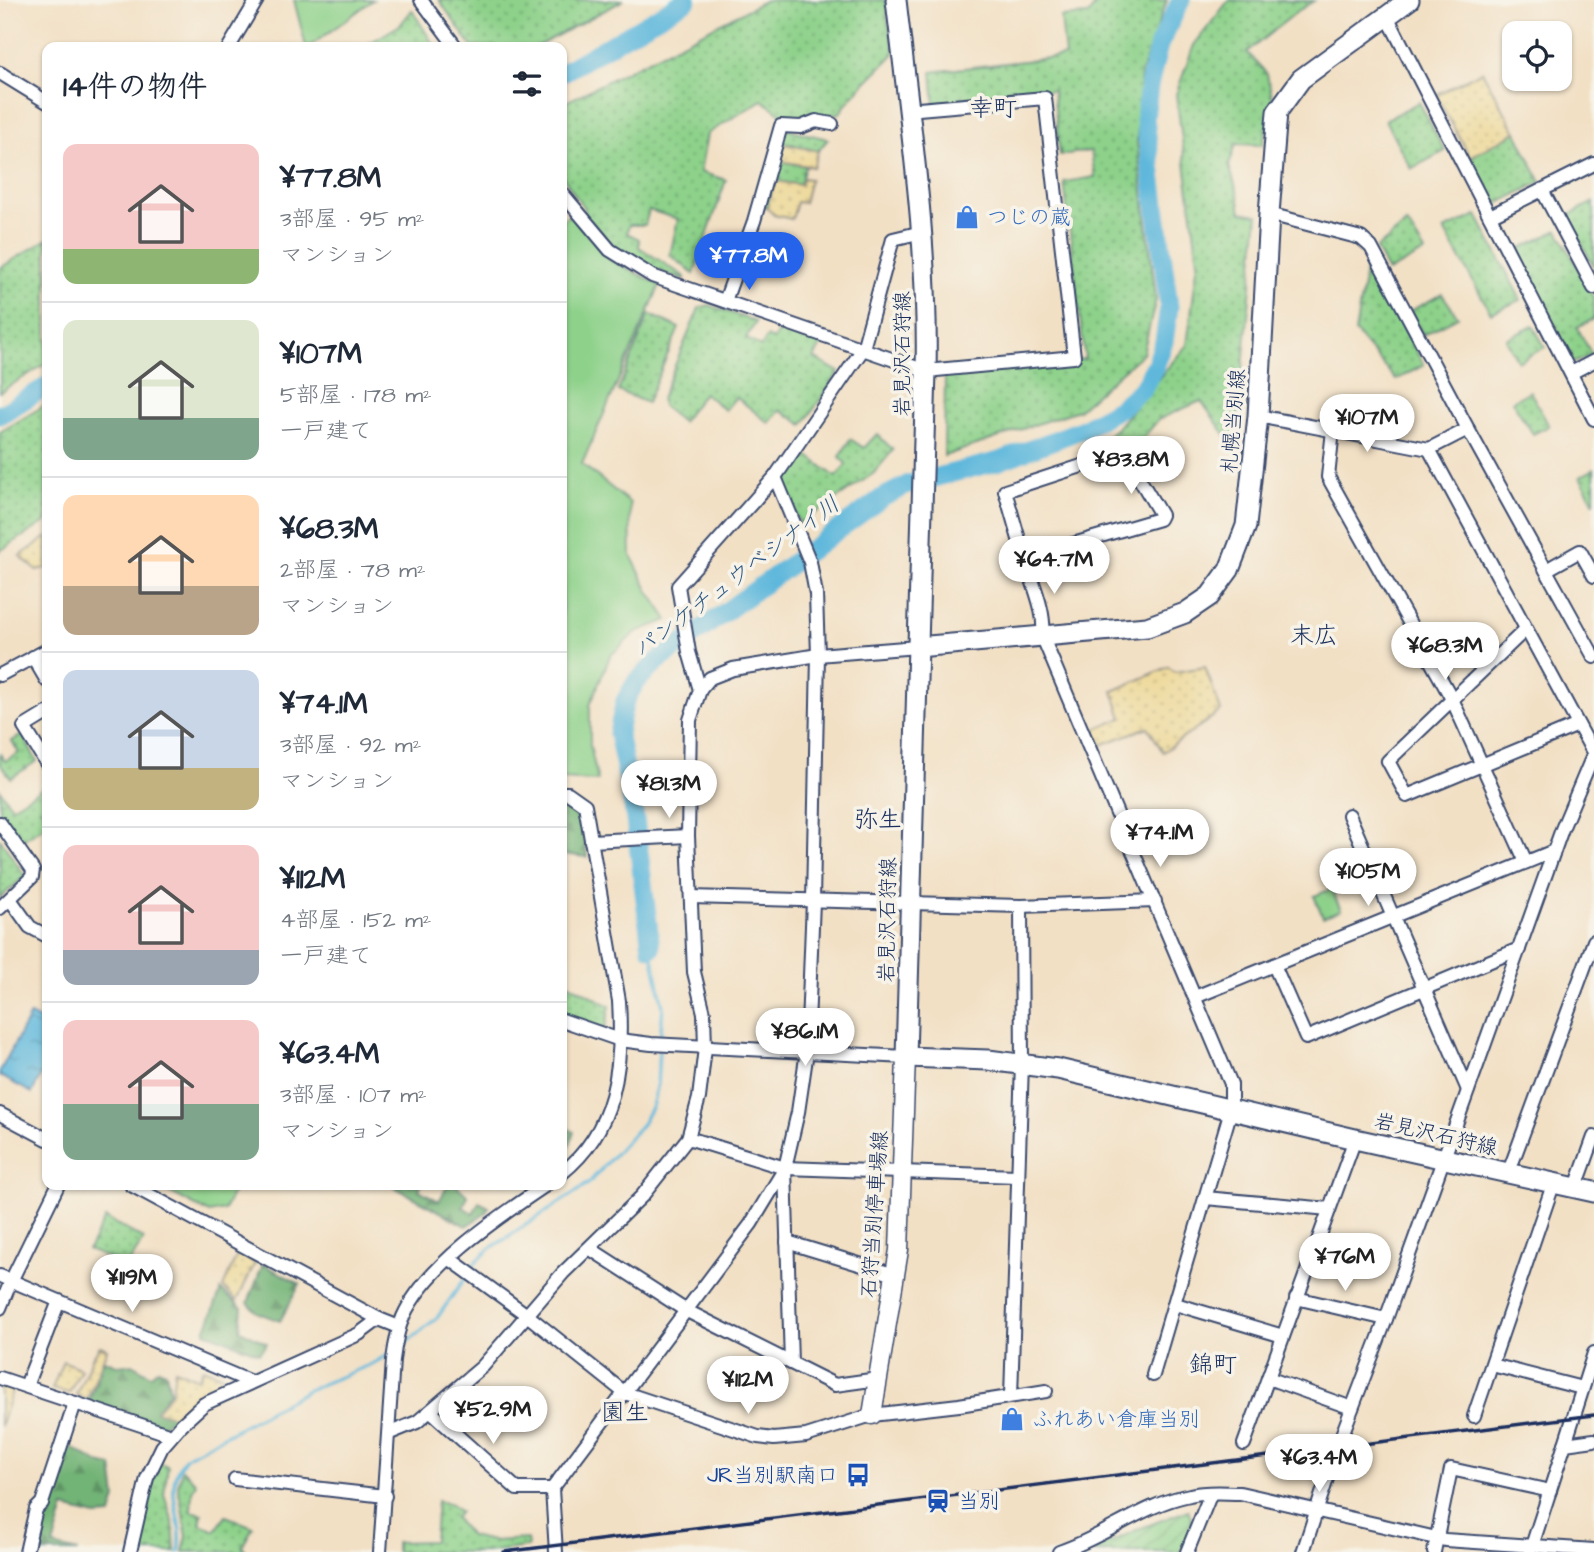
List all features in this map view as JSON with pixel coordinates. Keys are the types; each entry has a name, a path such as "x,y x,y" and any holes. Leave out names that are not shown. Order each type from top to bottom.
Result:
{"main road":[{"name":"岩見沢石狩線","path":"896,0 922,232 926,296 906,1056 1023,1063 1096,1077 1585,1190"},
{"name":"札幌当別線","path":"917,647 1147,627 1185,613 1210,596 1229,570 1246,526 1258,416 1277,112 1301,79 1409,0"},
{"name":"石狩当別停車場線","path":"872,1415 895,1275 906,1056"}],"street":[{"path":"232,42 257,0"},
{"path":"421,0 452,42"},
{"path":"1387,16 1594,419"},
{"path":"0,73 42,99"},
{"path":"567,199 610,250 652,276 926,371 1074,357 1045,98 908,110"},
{"path":"725,301 754,220 781,126 800,127 816,121 832,124"},
{"path":"1490,216 1594,164"},
{"path":"1542,190 1594,288"},
{"path":"1269,214 1361,238 1371,247 1594,657"},
{"path":"699,690 689,652 678,586 775,477 863,349 893,239 922,232"},
{"path":"1571,373 1594,361"},
{"path":"1258,416 1429,449 1468,429"},
{"path":"1334,430 1328,477 1452,699 1526,862"},
{"path":"1303,1552 1352,1408 1554,851 1594,753 1429,449"},
{"path":"1025,558 1159,519 1161,515 1133,468 1125,461 1109,457 1005,491 1025,558 1045,623 1043,638 1231,1084 1231,1110 1153,1375"},
{"path":"775,477 810,562 816,594 818,655 807,1051 802,1094 785,1168 791,1363"},
{"path":"1546,570 1580,551 1594,576"},
{"path":"1526,629 1388,761 1407,796 1578,725"},
{"path":"390,1433 417,1422 431,1412 483,1366 563,1273 642,1196 688,1138 699,1098 705,1048 704,1013 694,972 688,836 690,720 699,690 710,678 721,672 818,655 917,647"},
{"path":"0,675 42,652"},
{"path":"33,657 42,672"},
{"path":"42,716 24,727 42,756"},
{"path":"567,793 585,805 619,1001 620,1040 615,1088 604,1121 582,1154 567,1168"},
{"path":"1349,815 1468,1090"},
{"path":"0,823 33,870 32,877 5,903 30,927 42,933"},
{"path":"591,841 688,836"},
{"path":"1195,997 1554,851"},
{"path":"691,897 1021,906 1155,901"},
{"path":"1011,1396 1023,1063 1021,906"},
{"path":"1508,1174 1594,941"},
{"path":"1274,964 1306,1038 1519,949"},
{"path":"567,1022 620,1040 671,1046 906,1056"},
{"path":"0,1114 42,1136"},
{"path":"1585,1190 1594,1137"},
{"path":"688,1138 785,1168 1017,1176"},
{"path":"1244,1444 1356,1139"},
{"path":"556,1552 552,1489 751,1224 785,1168"},
{"path":"1474,1416 1554,1182"},
{"path":"0,1308 5,1279 55,1190"},
{"path":"140,1190 379,1319 398,1332"},
{"path":"380,1552 392,1378 398,1332 419,1292 450,1259 495,1220 539,1190"},
{"path":"1205,1198 1329,1209"},
{"path":"787,1242 895,1275"},
{"path":"589,1248 685,1310 835,1385 878,1379"},
{"path":"450,1259 527,1315 625,1393 758,1437 774,1439 806,1436 872,1415 1046,1391"},
{"path":"5,1279 251,1382"},
{"path":"1296,1298 1386,1319"},
{"path":"26,1386 59,1301"},
{"path":"1175,1304 1283,1336"},
{"path":"130,1552 147,1478 162,1447 204,1404 359,1334 379,1319"},
{"path":"1531,1549 1594,1353"},
{"path":"1492,1365 1582,1388"},
{"path":"0,1378 172,1436"},
{"path":"1268,1378 1352,1408"},
{"path":"26,1552 36,1509 42,1503 75,1403"},
{"path":"431,1412 517,1489 552,1489"},
{"path":"1565,1444 1594,1440"},
{"path":"1434,1552 1451,1469 1550,1491"},
{"path":"235,1479 385,1496"},
{"path":"1187,1552 1211,1493"},
{"path":"1059,1552 1163,1503 1194,1494 1211,1493 1240,1493 1437,1538 1531,1549 1593,1551"}],"green space":[{"path":"294,0 373,0 316,42 305,42"},
{"path":"439,0 624,0 545,42 468,42"},
{"path":"766,0 886,0 895,52 840,113 793,123 762,100 707,134 700,172 726,180 694,274 670,255 678,219 649,210 645,225 629,225 627,233 639,239 639,247 685,277 685,280 650,268 613,245 585,215 585,210 567,183 567,101"},
{"path":"1099,0 1167,0 1141,73 1137,142 1156,299 1143,353 1078,410 944,456 945,375 1085,359 1064,182 1095,177 1091,151 1060,155 1053,90 935,105 932,72 1065,56 1061,17 1088,15"},
{"path":"1229,0 1314,1 1247,52 1267,74 1274,105 1262,145 1236,144 1229,166 1241,212 1258,215 1235,448 1201,401 1159,419 1131,452 1104,438 1116,429 1187,345 1198,261 1176,94 1194,45"},
{"path":"412,10 432,42 371,42 400,25"},
{"path":"1419,102 1445,151 1411,169 1385,120"},
{"path":"782,130 828,139 818,151 791,144 781,161 805,166 800,185 775,181 767,208 762,206"},
{"path":"1516,132 1541,182 1495,205 1470,157"},
{"path":"1594,202 1594,267 1567,216"},
{"path":"571,214 610,260 660,285 582,464 630,503 631,555 648,590 668,620 636,632 610,656 590,705 590,746 598,781 567,779 567,217"},
{"path":"1477,215 1521,300 1491,313 1444,230"},
{"path":"1407,223 1425,252 1388,272 1376,249"},
{"path":"1558,230 1594,299 1594,319 1577,327 1592,355 1574,363 1517,250"},
{"path":"42,242 42,366 0,392 0,268"},
{"path":"1367,261 1424,365 1396,380 1355,332"},
{"path":"1442,294 1458,317 1423,335 1410,311"},
{"path":"709,305 756,322 746,338 761,347 767,337 773,340 780,329 822,344 814,358 839,372 803,425 780,410 769,423 736,397 725,410 704,393 682,422 662,406 661,399 699,308"},
{"path":"649,314 679,328 647,403 618,391"},
{"path":"1533,326 1545,347 1518,362 1506,339"},
{"path":"1530,391 1549,426 1533,434 1512,401"},
{"path":"42,407 42,524 0,551 0,432"},
{"path":"877,434 893,450 874,473 800,524 784,488 784,480 806,454 836,477 846,464 840,457 850,439 864,448"},
{"path":"1594,469 1594,503 1580,477"},
{"path":"22,735 37,761 11,778 0,764 0,754 5,761 19,753 12,741"},
{"path":"42,788 42,827 17,844 0,818 0,790 12,807"},
{"path":"567,806 575,807 588,857 567,855"},
{"path":"0,839 25,876 0,898"},
{"path":"1331,889 1341,910 1323,917 1314,896"},
{"path":"567,983 610,1006 605,1029 567,1017"},
{"path":"567,1128 574,1132 567,1149"},
{"path":"165,1190 234,1190 224,1210 209,1213"},
{"path":"400,1190 419,1190 439,1201 445,1190 461,1190 468,1196 463,1207 473,1213 479,1202 489,1207 486,1213 466,1226"},
{"path":"105,1218 144,1239 127,1266 88,1250"},
{"path":"263,1264 300,1284 280,1321 258,1313 248,1303"},
{"path":"221,1290 242,1308 240,1330 267,1343 259,1353 205,1332"},
{"path":"104,1360 119,1366 132,1364 151,1375 158,1369 166,1372 170,1391 156,1411 175,1417 162,1425 88,1404"},
{"path":"67,1445 102,1465 112,1466 116,1498 111,1515 96,1516 64,1508 53,1546 78,1552 32,1552"},
{"path":"159,1463 168,1466 164,1494 173,1522 175,1552 136,1552 150,1489"},
{"path":"182,1469 196,1483 192,1491 191,1511 202,1514 200,1524 215,1531 226,1516 253,1527 242,1547 247,1552 183,1552 187,1536 178,1486"},
{"path":"437,1501 450,1504 460,1512 455,1518 470,1536 492,1541 527,1539 528,1547 486,1552 396,1552 396,1542 434,1541"},
{"path":"1188,1510 1193,1523 1181,1552 1090,1552 1139,1529"}],"sand":[{"path":"1482,71 1516,132 1470,157 1436,95"},
{"path":"784,144 818,151 813,167 781,161"},
{"path":"803,178 810,179 804,203 797,202 792,219 774,215 767,208 775,181 800,185"},
{"path":"42,541 42,569 36,570 20,556"},
{"path":"1168,667 1175,672 1205,667 1221,711 1163,752 1148,727 1101,745 1094,730 1122,718 1113,691"},
{"path":"238,1253 255,1263 237,1301 223,1287"},
{"path":"100,1346 107,1349 87,1399 76,1395"},
{"path":"63,1361 81,1369 69,1393 52,1389"},
{"path":"203,1368 229,1379 198,1398 175,1417 156,1411 172,1392 175,1369 198,1379"},
{"path":"0,1384 13,1388 0,1427"}],"water":[{"path":"30,1015 42,1021 42,1074 32,1093 0,1076 0,1071"}],"waterway":[{"path":"567,70 687,0"},
{"name":"パンケチュウベシナイ川","path":"651,948 634,811 618,733 625,701 636,682 658,661 882,498 909,484 1000,461 1083,429 1120,408 1143,388 1164,342 1169,307 1145,119 1149,86 1159,45 1181,0"},
{"path":"0,415 42,389"},
{"name":"パンケチュウベシナイ川","path":"651,948 663,1007 660,1040"},
{"name":"パンケチュウベシナイ川","path":"398,1349 437,1318 477,1261 491,1248 589,1183 642,1124 652,1106 657,1088 659,1048"},
{"name":"パンケチュウベシナイ川","path":"179,1552 174,1480 186,1457 308,1390 372,1364 391,1353"}],"railway":[{"path":"504,1552 1594,1415"}],"place":[{"name":"つじの蔵","path":"967,217"},
{"name":"ふれあい倉庫当別","path":"1012,1419"},
{"name":"JR当別駅南口","path":"858,1475"},
{"name":"当別","path":"938,1501"}],"district":[{"name":"幸町","path":"993,108"},
{"name":"末広","path":"1314,635"},
{"name":"弥生","path":"878,819"},
{"name":"錦町","path":"1213,1364"},
{"name":"園生","path":"625,1412"}]}
